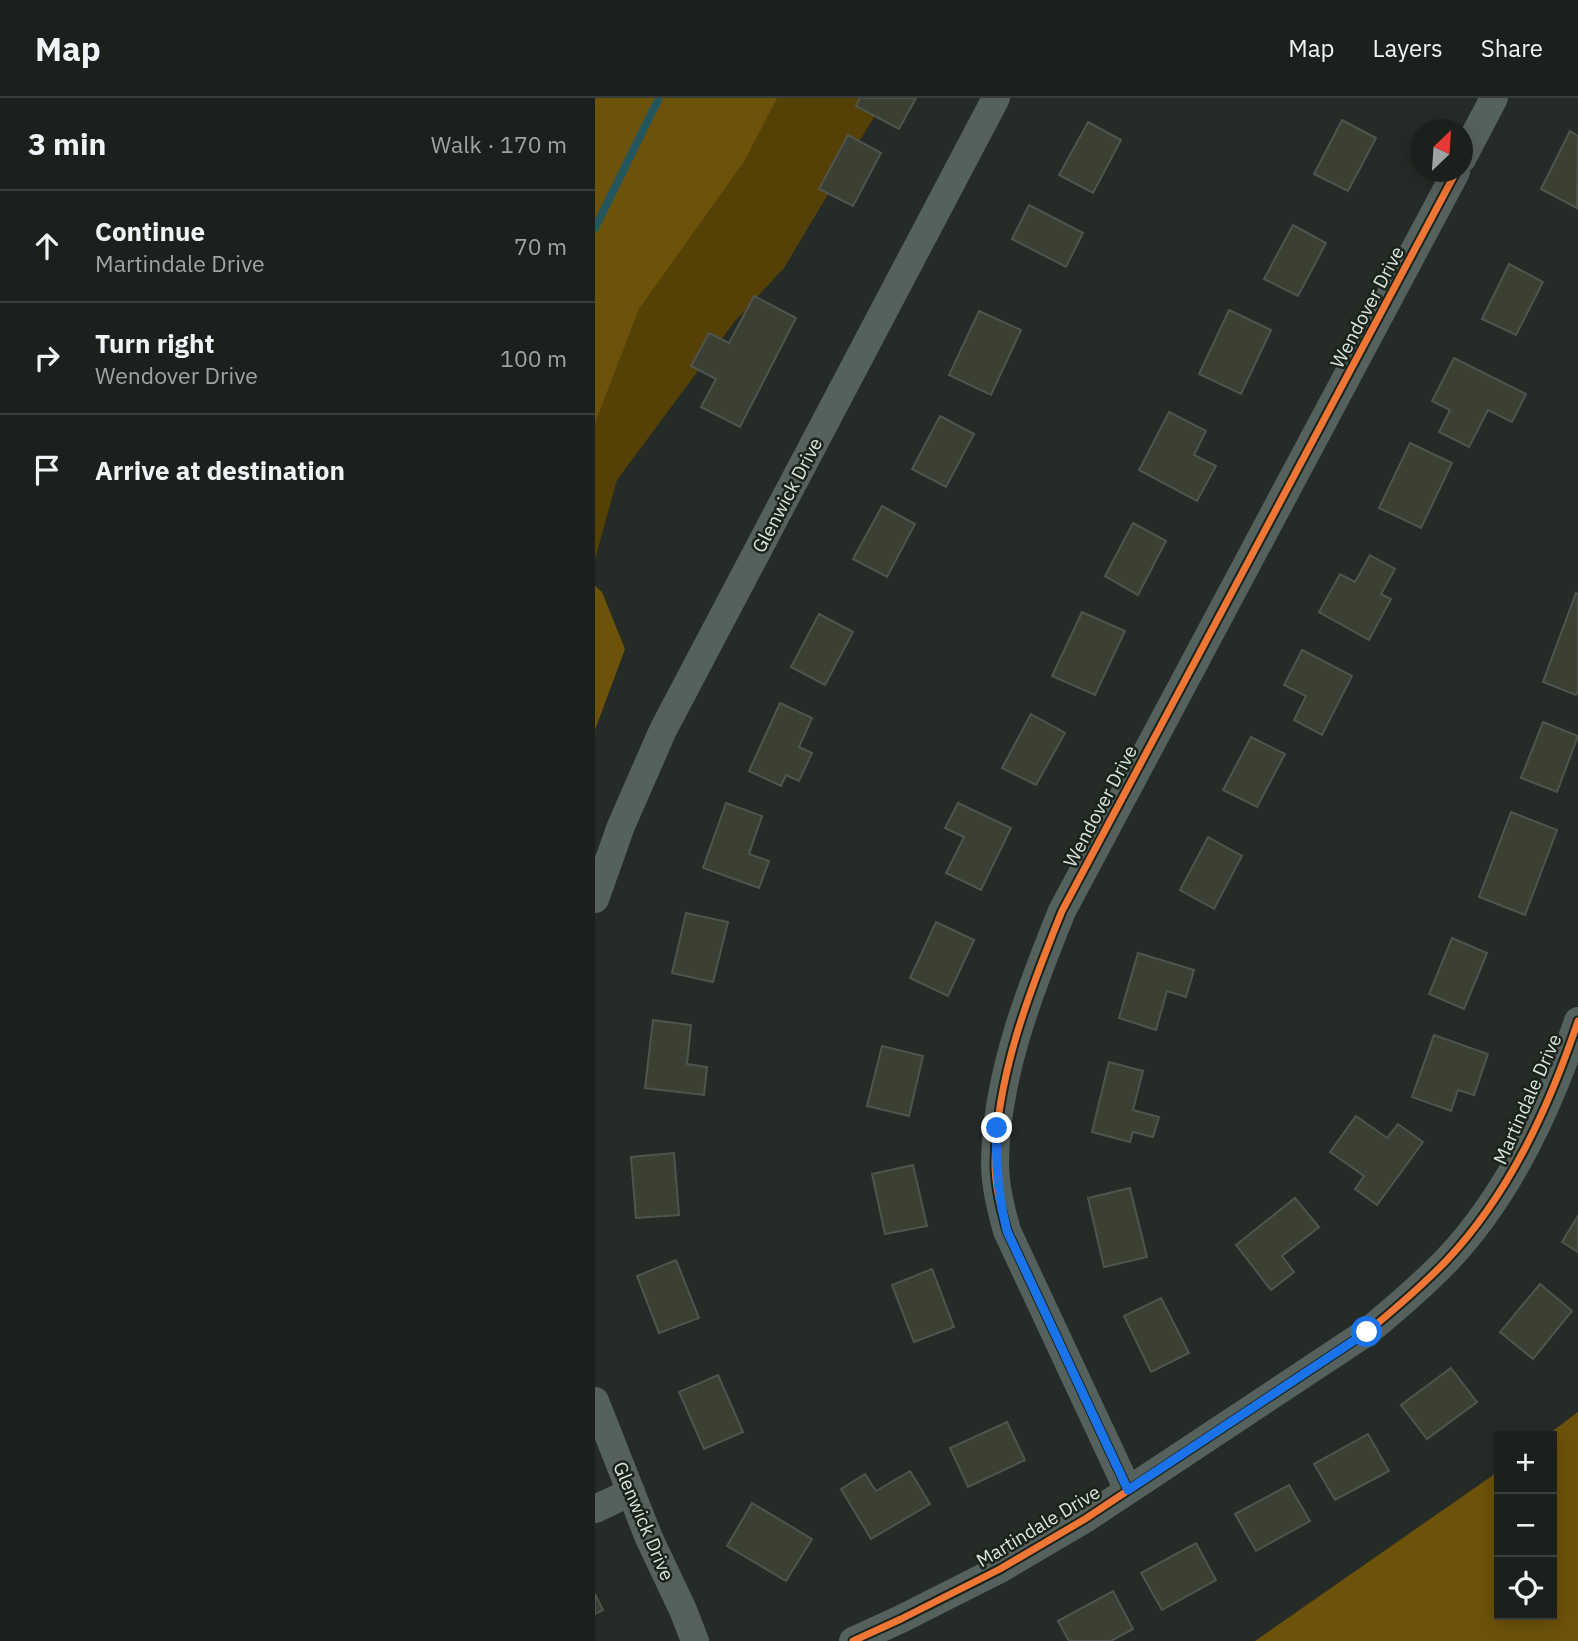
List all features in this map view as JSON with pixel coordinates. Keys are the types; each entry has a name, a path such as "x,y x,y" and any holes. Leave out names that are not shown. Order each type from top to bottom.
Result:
{"street":[{"name":"Glenwick Drive","path":"595,899 621,826 663,730 996,98"},
{"path":"1473,139 1495,98"},
{"name":"Wendover Drive","path":"1128,1490 1007,1231 999,1202 995,1165 997,1128 1009,1068 1030,991 1062,911 1451,182"},
{"name":"Martindale Drive","path":"853,1641 1000,1569 1085,1520 1367,1332 1410,1297 1449,1258 1511,1174 1536,1125 1578,1021"},
{"name":"Glenwick Drive","path":"595,1401 649,1538 695,1641"},
{"path":"595,1509 631,1492"}],"shaded area":[{"path":"595,98 878,98 874,117 784,268 735,321 617,480 595,559"},
{"path":"595,98 777,98 745,160 639,309 595,423"},
{"path":"595,586 602,592 625,649 595,730"},
{"path":"1578,1412 1578,1641 1255,1641 1494,1474 1494,1620 1557,1620 1557,1431 1553,1431"}],"building":[{"path":"860,98 916,98 899,129 856,106"},
{"path":"1342,120 1376,138 1348,191 1314,174"},
{"path":"1088,122 1121,140 1093,193 1059,175"},
{"path":"1570,131 1578,136 1577,208 1541,189"},
{"path":"848,135 881,153 853,206 819,189"},
{"path":"1029,205 1083,233 1066,267 1012,239"},
{"path":"1293,225 1326,243 1298,296 1264,279"},
{"path":"1509,264 1543,282 1516,335 1482,319"},
{"path":"754,296 796,318 740,427 701,407 716,379 691,366 709,333 729,343"},
{"path":"1229,310 1271,330 1241,394 1199,374"},
{"path":"979,311 1021,330 991,395 949,375"},
{"path":"1454,358 1526,394 1512,422 1488,410 1469,447 1439,432 1450,410 1432,401"},
{"path":"1169,412 1206,431 1194,455 1216,466 1197,501 1139,470"},
{"path":"940,416 974,434 946,487 912,469"},
{"path":"1410,443 1452,463 1421,528 1379,508"},
{"path":"882,506 915,524 887,577 853,559"},
{"path":"1133,523 1166,541 1138,595 1105,576"},
{"path":"1370,555 1395,569 1381,594 1391,599 1369,640 1319,612 1340,574 1355,582"},
{"path":"1576,593 1578,690 1576,695 1543,682"},
{"path":"1082,612 1125,631 1095,695 1052,676"},
{"path":"819,614 853,632 825,685 791,667"},
{"path":"1302,650 1352,676 1322,735 1294,720 1306,696 1284,685"},
{"path":"780,703 812,718 799,747 812,753 799,781 786,775 781,786 749,771"},
{"path":"1031,714 1065,733 1036,785 1002,768"},
{"path":"1543,722 1578,736 1557,792 1521,778"},
{"path":"1251,737 1285,754 1257,807 1223,790"},
{"path":"726,803 762,816 749,854 769,861 759,888 703,868"},
{"path":"958,803 1011,828 981,890 946,873 964,837 945,828"},
{"path":"1511,812 1557,830 1525,915 1479,897"},
{"path":"1208,837 1242,856 1214,909 1180,890"},
{"path":"686,913 728,922 713,982 672,973"},
{"path":"936,922 974,940 948,996 910,978"},
{"path":"1452,938 1487,953 1464,1009 1429,994"},
{"path":"1138,953 1194,970 1186,997 1167,991 1156,1030 1119,1018"},
{"path":"653,1020 691,1025 687,1064 707,1067 704,1095 645,1088"},
{"path":"1434,1035 1488,1054 1474,1095 1458,1090 1451,1111 1412,1097"},
{"path":"882,1046 923,1056 909,1116 867,1106"},
{"path":"1109,1062 1143,1071 1133,1110 1159,1117 1153,1137 1133,1132 1130,1142 1092,1132"},
{"path":"1356,1116 1387,1138 1398,1124 1423,1142 1377,1205 1355,1189 1364,1176 1330,1152"},
{"path":"674,1153 679,1215 636,1218 631,1157"},
{"path":"913,1165 927,1226 885,1234 872,1174"},
{"path":"1130,1188 1147,1257 1104,1267 1088,1198"},
{"path":"1295,1198 1319,1227 1282,1256 1294,1272 1271,1290 1236,1245"},
{"path":"1578,1216 1578,1252 1562,1242"},
{"path":"676,1260 699,1318 659,1333 637,1276"},
{"path":"932,1269 954,1327 914,1342 892,1285"},
{"path":"1540,1284 1572,1311 1533,1359 1500,1332"},
{"path":"1161,1298 1189,1353 1151,1372 1124,1316"},
{"path":"1451,1368 1477,1402 1427,1439 1401,1405"},
{"path":"718,1375 743,1432 704,1449 679,1392"},
{"path":"1007,1422 1025,1460 968,1487 950,1448"},
{"path":"1368,1434 1389,1471 1335,1500 1314,1464"},
{"path":"910,1471 930,1504 871,1539 841,1489 865,1474 876,1491"},
{"path":"1289,1485 1310,1521 1256,1551 1235,1514"},
{"path":"752,1503 812,1539 786,1581 727,1546"},
{"path":"1196,1543 1216,1580 1162,1610 1141,1573"},
{"path":"1113,1591 1133,1629 1111,1641 1069,1641 1058,1621"},
{"path":"595,1594 603,1610 595,1614"}],"waterway":[{"path":"595,228 659,98"}],"cycle path":[{"path":"1128,1490 1007,1231 997,1189 995,1163 1001,1098 1008,1066 1038,971 1062,911 1451,182"},
{"path":"853,1641 1000,1569 1085,1519 1367,1332 1398,1306 1438,1270 1470,1234 1508,1178 1540,1117 1578,1021"}],"route":[{"path":"997,1128 995,1165 999,1202 1007,1231 1128,1490 1367,1332"}]}
